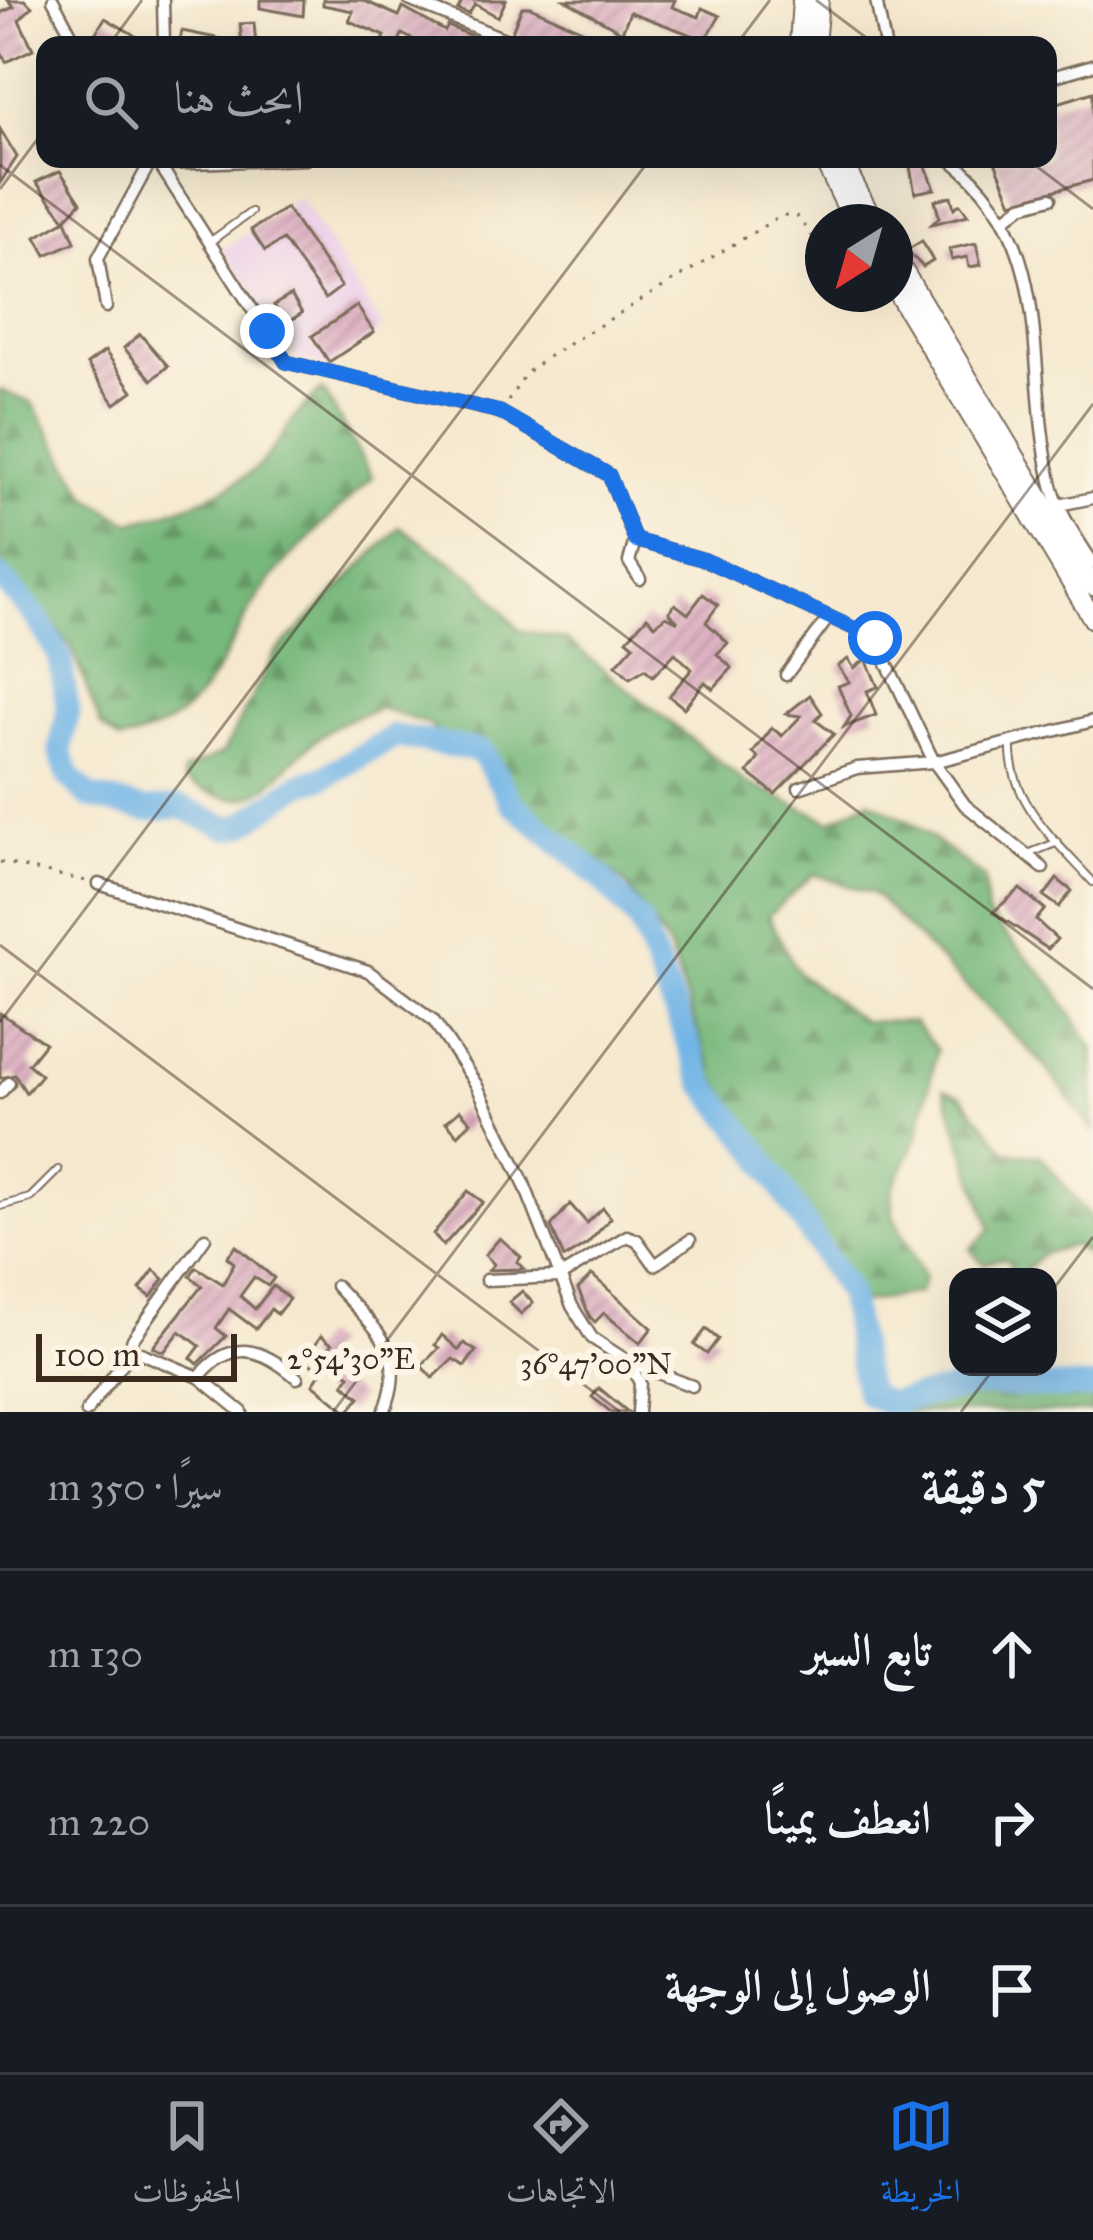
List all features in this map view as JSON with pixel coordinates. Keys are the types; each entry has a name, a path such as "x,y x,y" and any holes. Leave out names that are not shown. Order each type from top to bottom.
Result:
{"main road":[{"path":"800,36 802,0"},
{"path":"818,36 819,0"},
{"path":"827,168 845,204"},
{"path":"846,168 865,204"},
{"path":"913,287 1093,586"},
{"path":"909,312 1093,620"}],"street":[{"path":"53,0 72,36"},
{"path":"163,0 164,36"},
{"path":"409,0 497,36"},
{"path":"876,0 883,36"},
{"path":"1057,75 1093,65"},
{"path":"106,307 98,258 152,168"},
{"path":"160,168 286,362 500,412 609,475 635,540 629,562 640,580"},
{"path":"961,168 1005,219 1026,276 1048,467 1059,505 1093,563"},
{"path":"1005,219 1022,206 1051,198"},
{"path":"1059,505 1093,498"},
{"path":"635,540 705,560 875,638 934,762 965,805 1043,868"},
{"path":"786,675 829,617"},
{"path":"799,788 857,767 934,762 1012,738 1093,721"},
{"path":"100,884 368,971 434,1020 476,1084 523,1181 560,1277 592,1338 629,1362 692,1386"},
{"path":"0,1094 9,1083"},
{"path":"486,1280 560,1277 626,1236 646,1249 655,1265 663,1265 690,1240"},
{"path":"86,1412 127,1359 133,1339 205,1238"},
{"path":"336,1286 396,1360 397,1382 384,1412"},
{"path":"199,1377 211,1362 246,1348 268,1354 297,1378"},
{"path":"127,1359 141,1353 199,1377 242,1412"},
{"path":"629,1362 640,1383 638,1412"}],"lane":[{"path":"208,243 251,212"},
{"path":"1012,738 1016,787 1093,882"},
{"path":"1026,855 1058,842"},
{"path":"0,1206 30,1198 58,1170"}],"path":[{"path":"500,412 526,373 549,356 782,214 796,216 805,227"},
{"path":"0,862 100,884"}],"shaded area":[{"path":"299,197 383,329 327,367 294,357 222,250"}],"green space":[{"path":"0,390 33,404 88,497 130,523 221,491 253,471 323,390 372,477 273,577 197,699 153,731 120,741 101,726 71,646 0,561"},
{"path":"400,527 478,580 519,630 566,640 745,782 831,821 869,800 912,823 984,878 987,915 1052,984 1093,1048 1093,1131 1044,1065 874,894 814,874 768,916 798,973 862,1021 913,1022 937,1050 918,1136 892,1190 893,1215 924,1278 919,1293 861,1303 771,1154 713,1076 668,946 625,883 428,724 380,708 345,721 307,747 264,789 249,796 211,793 184,780 183,772 223,753 275,654"},
{"path":"944,1089 962,1096 1007,1152 1041,1156 1093,1221 1093,1257 1072,1245 1040,1255 1028,1268 1010,1268 1012,1263 1002,1258 984,1264 970,1249 991,1229"},
{"path":"982,1389 1093,1393 1093,1412 899,1412 920,1402"}],"building":[{"path":"8,0 25,0 32,7 19,20 33,49 6,62 0,49 0,13 14,7"},
{"path":"260,0 304,0 303,16 260,8"},
{"path":"323,0 362,0 399,16 403,8 445,31 448,26 472,36 385,36 349,21 353,11 323,5"},
{"path":"463,0 506,0 498,17 475,4 469,14 458,10"},
{"path":"565,0 675,0 672,7 699,17 702,8 720,16 708,36 694,36 630,12 622,32"},
{"path":"522,7 530,7 596,36 518,36 512,31"},
{"path":"105,18 135,36 98,36 95,34"},
{"path":"254,23 255,36 241,36 240,24"},
{"path":"1093,92 1093,180 1012,202 998,168 1057,168 1057,103"},
{"path":"0,129 17,157 0,183"},
{"path":"910,168 927,168 935,189 915,193"},
{"path":"60,171 81,202 65,219 36,182"},
{"path":"951,196 954,208 960,204 968,215 932,224 939,217 935,200"},
{"path":"286,208 341,287 325,299 283,240 265,251 251,230"},
{"path":"66,220 75,242 46,255 36,237"},
{"path":"922,241 933,261 923,267 913,256 913,246"},
{"path":"976,243 981,265 969,267 967,257 952,260 949,249"},
{"path":"291,295 302,313 285,324 274,305"},
{"path":"357,306 374,332 329,362 312,336"},
{"path":"140,334 168,366 152,380 124,348"},
{"path":"105,351 133,391 115,404 87,364"},
{"path":"703,594 718,605 706,622 728,643 717,654 732,668 713,689 705,682 684,708 669,696 692,669 675,653 653,676 645,669 630,678 616,665 634,645 627,639 647,617 655,625 666,616 678,622 669,612 675,604 688,614"},
{"path":"848,659 854,668 866,659 878,687 867,691 876,715 844,727 851,716 838,686 849,682 838,666"},
{"path":"810,695 822,713 815,720 834,734 775,794 748,773 759,758 753,753 772,728 782,736 801,716 786,714"},
{"path":"1057,879 1072,891 1059,907 1044,896"},
{"path":"1020,889 1045,909 1036,920 1057,939 1048,949 993,912"},
{"path":"0,1013 45,1043 28,1064 41,1075 26,1093 15,1075 0,1078"},
{"path":"460,1110 471,1122 458,1135 446,1122"},
{"path":"468,1191 483,1202 443,1246 433,1234"},
{"path":"570,1204 587,1223 603,1208 611,1218 587,1244 564,1258 551,1226"},
{"path":"500,1238 521,1257 517,1262 524,1269 489,1270 494,1264 485,1255"},
{"path":"236,1246 274,1278 268,1286 254,1277 240,1296 255,1309 273,1286 289,1299 277,1314 271,1309 256,1329 229,1309 216,1328 226,1336 198,1364 191,1358 200,1346 180,1331 164,1352 153,1347 202,1286 190,1276 196,1267 223,1284 234,1263 227,1257"},
{"path":"154,1270 164,1279 151,1297 140,1289"},
{"path":"592,1275 652,1328 640,1343 604,1313 595,1322 590,1317 578,1289"},
{"path":"522,1291 533,1303 521,1314 509,1302"},
{"path":"706,1329 718,1339 707,1354 694,1345"},
{"path":"442,1335 459,1350 464,1343 476,1351 465,1366 453,1359 433,1378 421,1366 439,1348 435,1345"},
{"path":"321,1336 332,1344 323,1356 350,1375 344,1384 360,1397 348,1412 313,1384 321,1372 304,1359"},
{"path":"599,1388 628,1412 611,1412 592,1397"}],"waterway":[{"path":"0,577 37,618 60,657 68,711 60,751 69,777 90,797 145,810 181,807 228,828 244,824 300,784 322,778 395,736 481,751 512,803 602,879 640,923 705,1085 759,1152 848,1293 867,1393 888,1403 979,1385 1093,1388"}],"route":[{"path":"267,331 286,362 500,412 609,475 635,540 705,560 875,638"}]}
